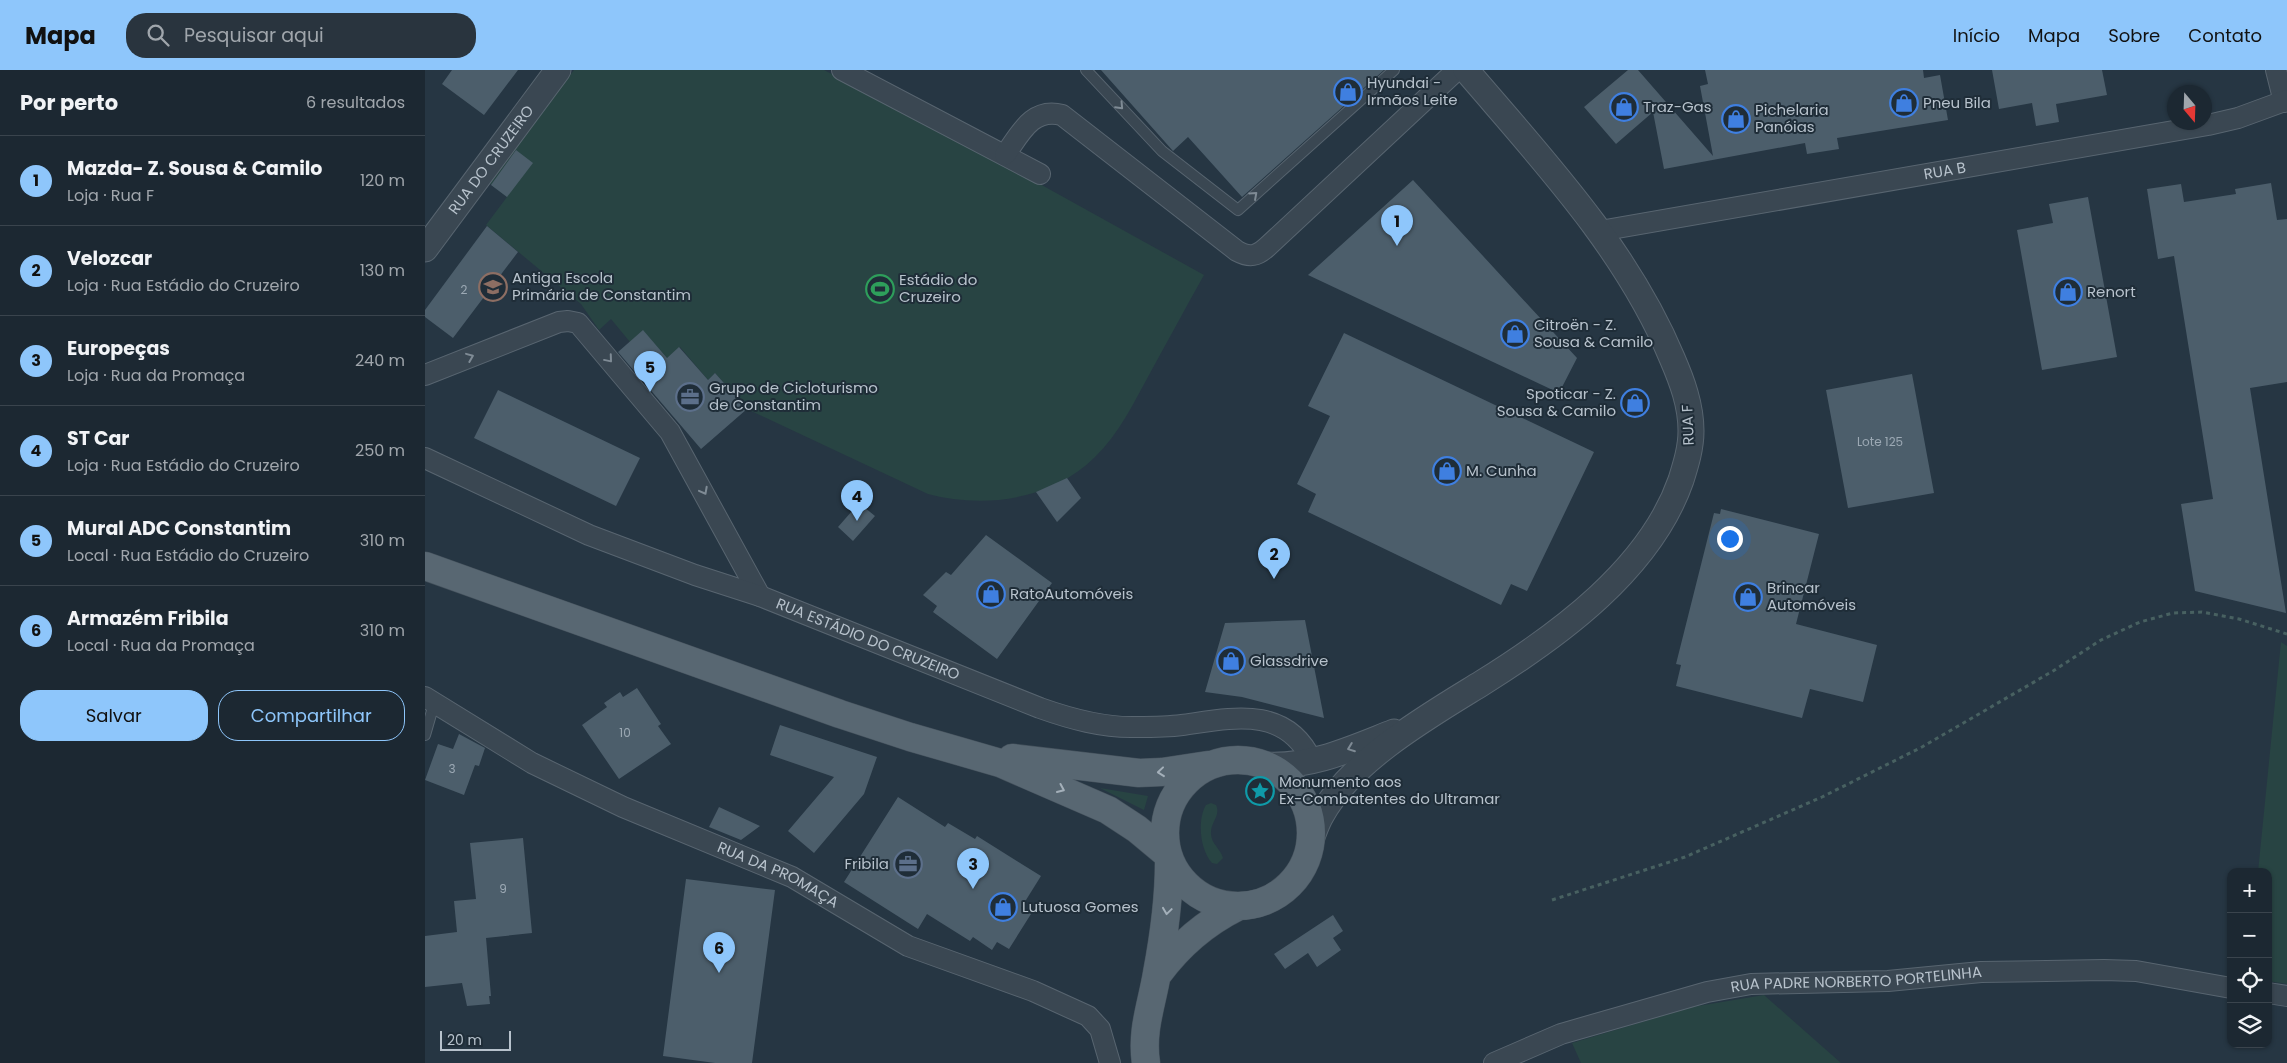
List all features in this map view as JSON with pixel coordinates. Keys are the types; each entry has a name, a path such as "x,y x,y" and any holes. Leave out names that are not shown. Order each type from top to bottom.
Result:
{"main road":[{"path":"425,566 840,714 910,737 967,752 1025,773 1108,810 1137,829 1168,858 1181,880 1197,895 1216,903 1237,906 1258,904 1277,895 1294,880 1305,862 1310,842 1309,818 1301,796 1286,778 1265,765 1247,760 1228,761 1162,772 1139,773 967,752"},
{"path":"1146,1063 1145,1022 1157,975 1169,898 1165,828 1175,797 1189,778 1209,765"},
{"path":"1157,975 1173,954 1191,936 1212,920 1237,906"}],"street":[{"name":"RUA DO CRUZEIRO","path":"425,249 558,70"},
{"path":"842,70 1040,174"},
{"path":"1005,156 1026,127 1039,115 1054,113 1062,115 1237,251 1249,256 1255,255 1267,247 1457,70"},
{"name":"RUA F","path":"1413,725 1517,661 1587,606 1631,564 1663,519 1676,494 1689,454 1691,433 1687,396 1667,346 1651,315 1600,231 1465,70"},
{"path":"2276,70 2286,101"},
{"name":"RUA B","path":"1600,231 2208,125 2245,116 2286,101"},
{"path":"425,376 555,324 568,321 578,324 660,418 676,440 760,596"},
{"name":"RUA ESTÁDIO DO CRUZEIRO","path":"425,458 589,535 695,575 760,596 919,661 1067,718 1104,725 1135,728 1179,725 1242,717 1257,719 1287,730 1306,748 1312,761"},
{"name":"RUA DA PROMAÇA","path":"429,700 509,751 623,807 792,877 908,946 1033,991 1088,1016 1100,1029 1110,1063"},
{"path":"1265,765 1298,765 1413,725"},
{"path":"1310,842 1322,814 1341,788 1413,725"},
{"name":"RUA PADRE NORBERTO PORTELINHA","path":"1494,1063 1561,1034 1707,992 1751,984 1888,981 1991,972 2121,970 2227,987"},
{"path":"2272,994 2287,996"}],"lane":[{"path":"1086,70 1162,151 1238,210 1394,70"},
{"path":"425,735 429,700"}],"path":[{"path":"1552,900 1685,857 1822,797 1922,747 2101,640 2140,622 2173,613 2203,612 2239,619 2287,634"}],"green space":[{"name":"Estádio do Cruzeiro","path":"574,70 824,70 1011,168 1204,275 1118,429 1104,448 1078,472 1038,492 1016,497 972,501 928,494 747,409 715,373 708,380 680,347 667,358 643,331 630,342 611,319 599,330 581,304 486,225 507,197 489,183"},
{"path":"2281,642 2287,646 2287,984 2272,982 2272,868 2258,868"},
{"path":"1100,788 1148,796 1144,810"},
{"path":"1211,803 1216,805 1217,815 1211,828 1211,836 1223,858 1217,864 1212,863 1208,857 1201,835 1203,811 1206,805"},
{"path":"1764,995 1841,1063 1581,1063 1572,1043 1692,1007"}],"building":[{"path":"452,70 518,70 484,115 442,84"},
{"path":"1101,70 1384,70 1242,197 1188,137 1173,151"},
{"path":"1628,70 1638,70 1713,156 1700,86 1708,84 1705,70 1923,70 1924,78 1940,75 1948,120 1837,138 1839,149 1807,154 1805,143 1664,169 1653,112 1616,144 1584,107"},
{"path":"1992,70 2102,70 2107,95 2056,104 2059,122 2036,126 2032,103 1999,109"},
{"path":"516,150 533,163 507,197 491,185"},
{"path":"1413,180 1577,358 1559,393 1308,275"},
{"path":"2271,183 2277,220 2287,219 2287,382 2250,388 2286,613 2195,591 2181,504 2213,499 2174,256 2158,259 2147,189 2181,184 2184,202 2236,194 2235,189"},
{"path":"2088,197 2117,357 2042,370 2017,230 2053,223 2049,204"},
{"path":"487,226 518,252 453,338 425,317 425,310"},
{"path":"643,330 667,358 679,347 708,380 715,373 747,409 701,449 618,352"},
{"path":"1344,333 1594,452 1527,591 1511,584 1501,605 1308,512 1316,494 1297,484 1330,416 1308,406"},
{"path":"1912,374 1934,493 1848,508 1826,390"},
{"path":"498,390 640,458 616,506 474,438"},
{"path":"1067,478 1081,498 1057,522 1036,492"},
{"path":"859,503 875,516 853,541 838,527"},
{"path":"1721,509 1819,534 1796,624 1877,645 1863,702 1810,689 1802,718 1676,686 1681,665 1676,664 1714,513 1720,514"},
{"path":"986,535 1052,583 997,659 933,612 937,606 923,595 946,572 951,575"},
{"path":"1305,620 1324,718 1242,697 1205,692 1225,623"},
{"path":"637,688 661,724 658,726 671,744 619,779 582,725 607,707 604,703 620,692 623,697"},
{"path":"780,725 877,757 864,794 814,853 788,831 834,777 770,755"},
{"path":"459,734 485,748 479,766 475,765 464,795 425,780 438,744 453,749"},
{"path":"898,797 945,827 948,823 975,839 977,836 1041,876 1021,908 1031,914 1009,949 997,942 992,950 973,937 970,941 927,914 918,929 844,882"},
{"path":"719,807 760,826 741,840 709,827"},
{"path":"523,838 532,933 486,938 490,1004 467,1006 462,983 425,987 425,936 457,932 454,901 476,899 470,843"},
{"path":"686,879 775,890 752,1063 715,1063 663,1056"},
{"path":"1333,915 1343,931 1333,938 1341,950 1317,967 1308,953 1285,969 1274,954"}],"place":[{"name":"Hyundai - Irmãos Leite","path":"1348,92"},
{"name":"Pneu Bila","path":"1904,103"},
{"name":"Traz-Gas","path":"1624,107"},
{"name":"Pichelaria Panóias","path":"1736,119"},
{"name":"Mazda- Z. Sousa & Camilo","path":"1397,246"},
{"name":"Antiga Escola Primária de Constantim","path":"493,287"},
{"name":"Estádio do Cruzeiro","path":"880,289"},
{"name":"Renort","path":"2068,292"},
{"name":"Citroën - Z. Sousa & Camilo","path":"1515,334"},
{"name":"Mural ADC Constantim","path":"650,392"},
{"name":"Grupo de Cicloturismo de Constantim","path":"690,397"},
{"name":"Spoticar - Z. Sousa & Camilo","path":"1635,403"},
{"name":"M. Cunha","path":"1447,471"},
{"name":"ST Car","path":"857,521"},
{"name":"Velozcar","path":"1274,579"},
{"name":"RatoAutomóveis","path":"991,594"},
{"name":"Brincar Automóveis","path":"1748,597"},
{"name":"Glassdrive","path":"1231,661"},
{"name":"Monumento aos Ex-Combatentes do Ultramar","path":"1260,791"},
{"name":"Fribila","path":"908,864"},
{"name":"Europeças","path":"973,889"},
{"name":"Lutuosa Gomes","path":"1003,907"},
{"name":"Armazém Fribila","path":"719,973"}]}
